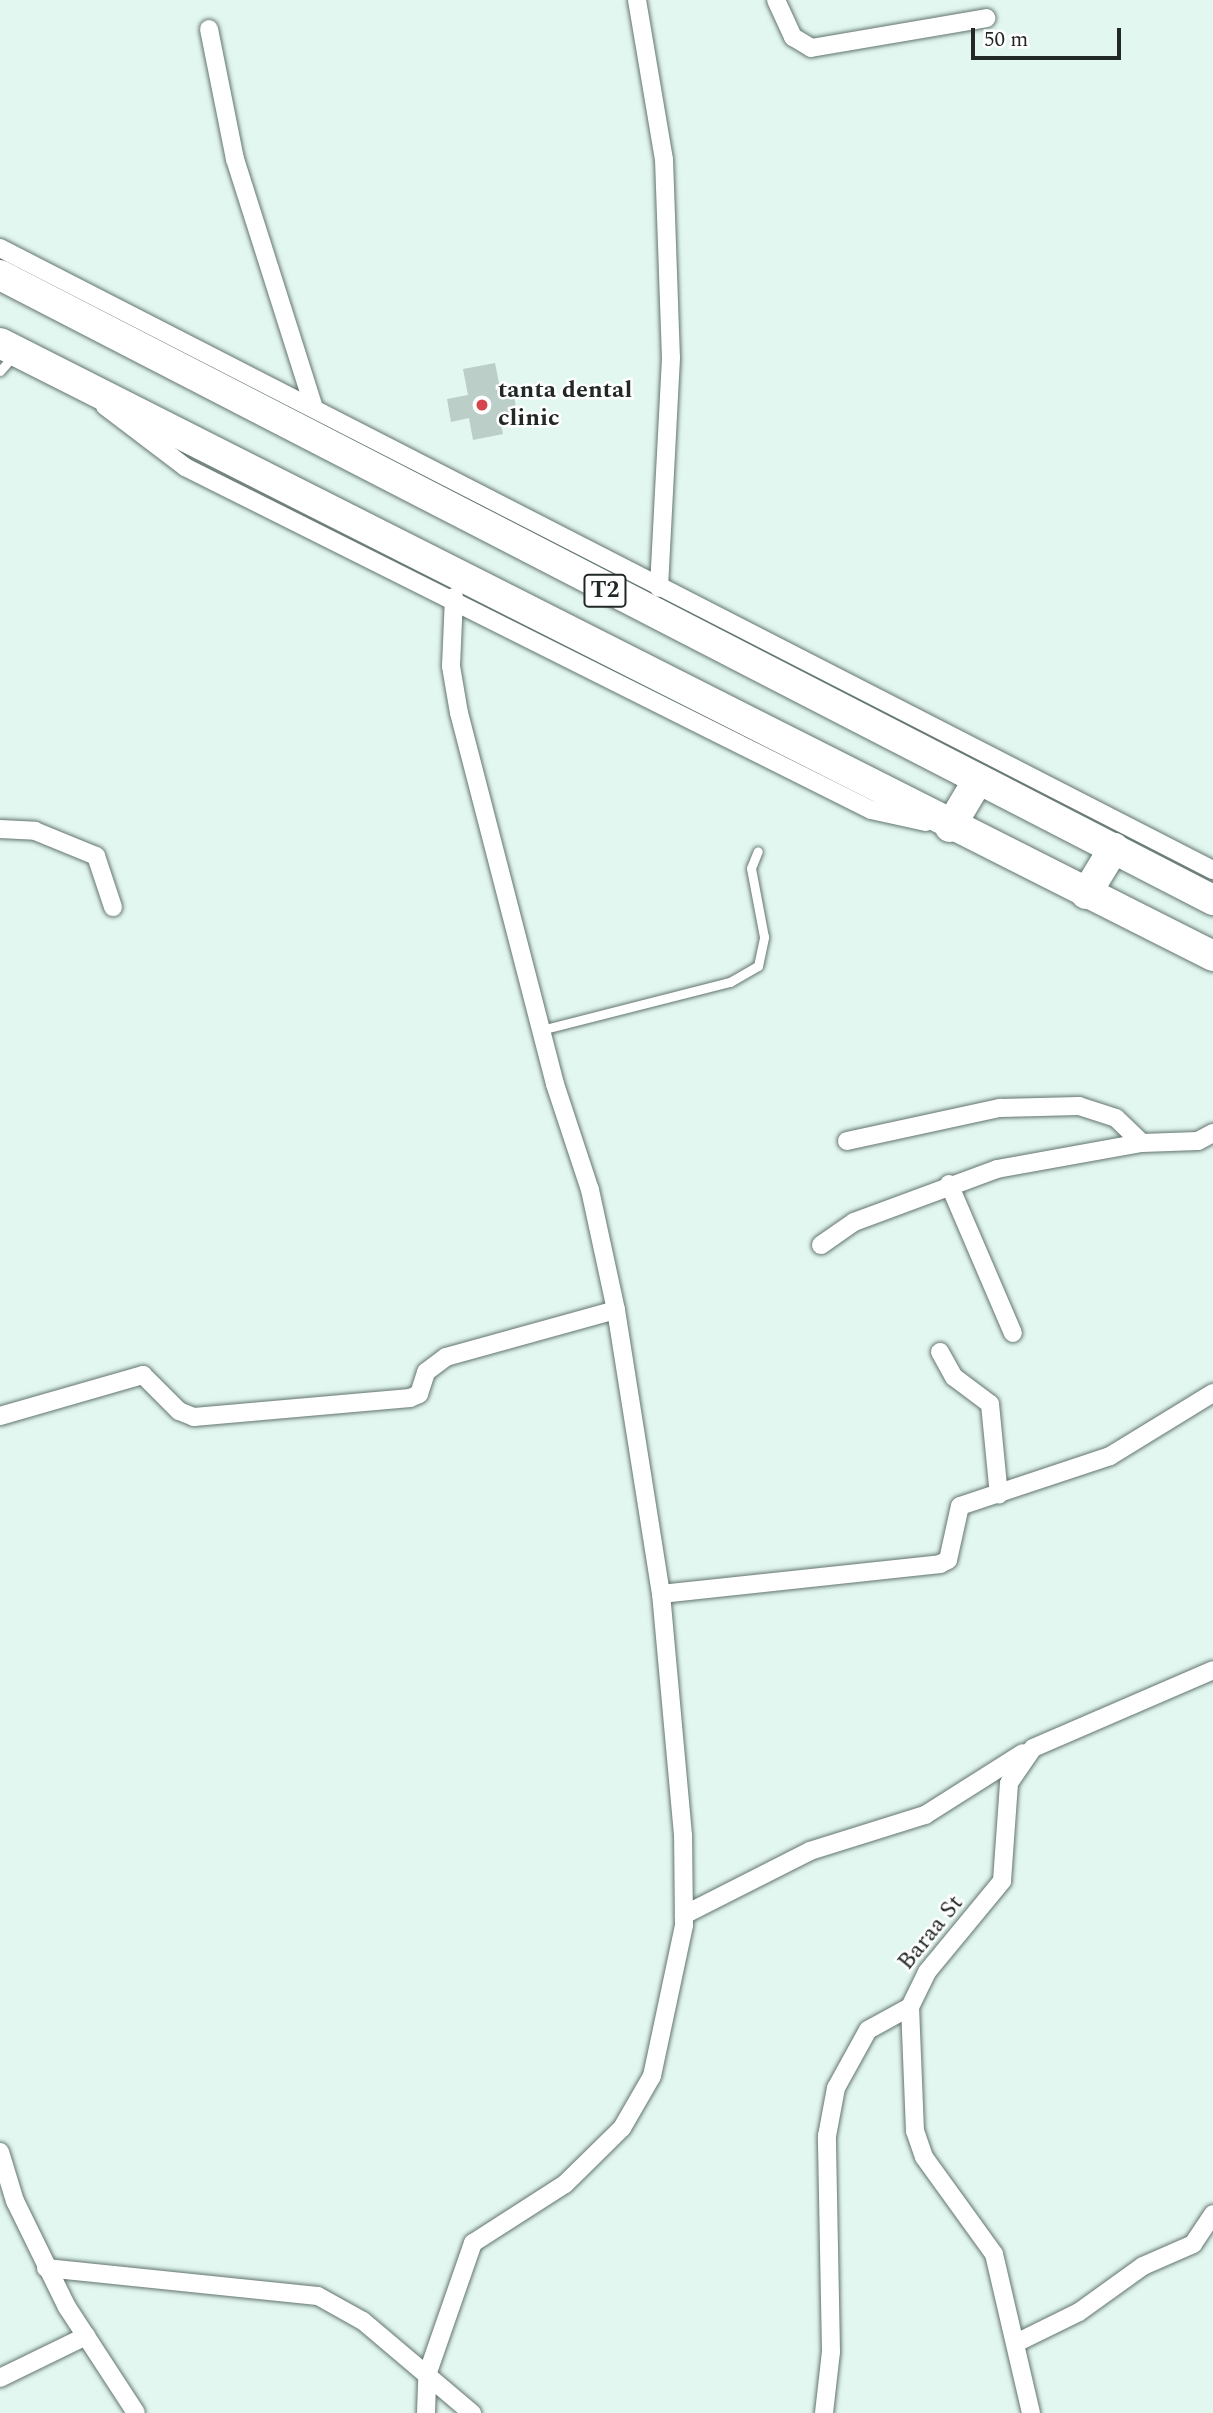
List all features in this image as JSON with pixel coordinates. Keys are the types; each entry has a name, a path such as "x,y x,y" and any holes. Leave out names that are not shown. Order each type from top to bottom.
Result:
{"highway":[{"name":"T2","path":"0,275 1213,901"},
{"name":"T2","path":"6,356 82,385 950,827 1213,956"},
{"path":"950,827 978,780"},
{"path":"1086,894 1114,848"}],"street":[{"path":"637,0 664,159 670,330 670,466 659,588"},
{"path":"776,0 793,37 811,48 986,18"},
{"path":"209,29 235,159 314,408"},
{"path":"0,248 1213,870"},
{"path":"82,385 185,467 454,597 871,810 950,827"},
{"path":"426,2413 426,2375 473,2244 565,2185 622,2129 652,2076 684,1914 684,1835 661,1594 616,1310 590,1190 541,1030 459,713 452,666 454,597"},
{"path":"0,829 35,831 96,856 113,907"},
{"path":"847,1141 1000,1108 1079,1106 1116,1118 1142,1143"},
{"path":"821,1245 854,1222 949,1184 997,1169 1142,1143 1198,1141 1213,1133"},
{"path":"949,1184 1013,1333"},
{"path":"0,1416 143,1375 194,1417 410,1398 419,1394 426,1372 446,1357 616,1310"},
{"path":"940,1352 954,1377 990,1404 999,1495"},
{"path":"661,1594 940,1564 948,1560 956,1510 1110,1456 1213,1394"},
{"path":"684,1914 810,1851 925,1815 1033,1748 1213,1670"},
{"name":"Baraa St","path":"1031,2413 994,2254 925,2157 915,2131 910,2007 927,1972 1002,1881 1009,1783 1033,1748"},
{"path":"824,2413 831,2352 827,2136 836,2088 868,2030 910,2007"},
{"path":"0,2152 46,2268 136,2413"},
{"path":"1016,2343 1079,2312 1143,2266 1193,2244 1213,2214"},
{"path":"46,2268 318,2296 363,2320 472,2413"},
{"path":"0,2378 86,2336"}],"lane":[{"path":"541,1030 730,982 758,967 764,937 751,868 758,851"}],"building":[{"name":"tanta dental clinic","path":"495,363 500,388 512,386 517,412 499,415 503,434 473,440 469,418 451,422 447,399 468,395 463,369"}],"place":[{"name":"tanta dental clinic","path":"482,405"}]}
